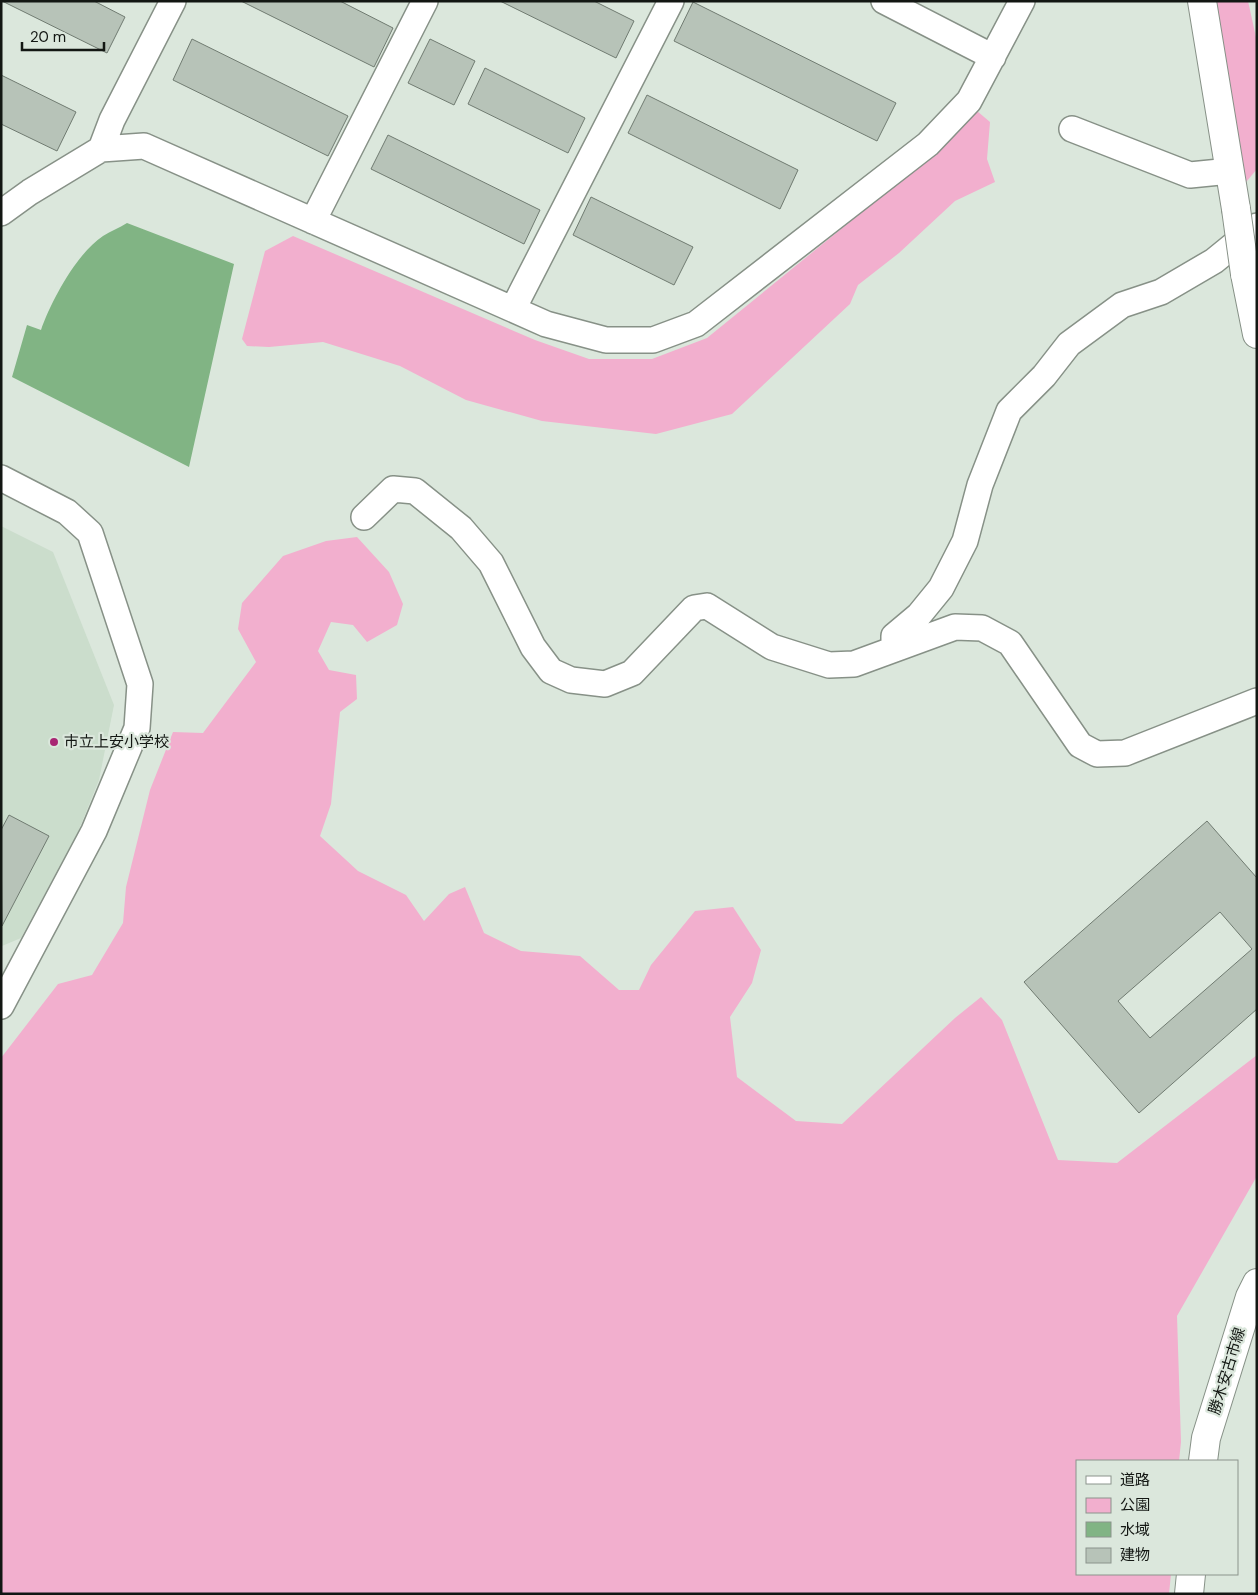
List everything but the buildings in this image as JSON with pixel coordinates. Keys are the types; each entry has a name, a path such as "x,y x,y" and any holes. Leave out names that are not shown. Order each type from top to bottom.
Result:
{"street":[{"path":"101,149 112,120 173,1"},
{"path":"313,221 425,1"},
{"path":"513,309 671,1"},
{"path":"884,1 993,57"},
{"path":"1,213 30,192 101,149 144,146 546,324 606,340 653,340 696,324 928,144 969,101 1022,1"},
{"path":"1202,1 1230,171 1246,218 1245,274 1257,334"},
{"path":"1072,129 1190,175 1230,171"},
{"path":"894,649 894,636 919,615 941,588 965,541 980,485 1009,411 1044,376 1069,344 1122,305 1161,292 1214,261 1246,218"},
{"path":"1,478 67,512 90,533 140,684 137,728 94,831 10,968 1,1006"},
{"path":"364,517 393,489 415,492 461,528 491,563 533,647 551,671 571,680 605,684 632,673 694,608 707,606 772,647 829,665 854,664 955,627 982,628 1010,643 1080,745 1098,754 1125,753 1257,700"},
{"name":"勝木安古市線","path":"1203,1460 1206,1438 1250,1297 1257,1283"},
{"path":"1189,1594 1191,1575"}],"shaded area":[{"name":"市立上安小学校","path":"1,526 53,552 114,705 99,780 78,832 21,938 2,946"}],"green space":[{"path":"1205,1 1248,1 1257,42 1257,169 1236,194"},
{"path":"977,111 990,122 987,159 995,182 955,201 899,253 858,285 850,304 732,414 656,434 542,421 466,400 400,366 323,342 269,347 247,346 242,339 265,251 293,236 535,340 589,359 652,359 707,338 937,151"},
{"path":"357,537 389,572 403,604 397,625 367,642 353,625 331,622 318,651 329,670 356,675 357,699 340,712 331,804 320,836 358,871 406,895 424,921 449,894 465,887 484,933 521,951 580,956 619,990 639,990 651,965 695,911 733,907 761,950 752,983 730,1017 737,1077 796,1121 842,1124 955,1018 981,997 1002,1020 1058,1160 1117,1163 1257,1055 1257,1176 1177,1316 1181,1442 1179,1460 1076,1460 1076,1575 1171,1575 1169,1594 1,1594 1,1058 58,984 92,975 123,923 126,887 150,790 173,732 203,733 256,662 238,629 242,603 283,556 326,541"}],"water":[{"path":"127,223 234,264 189,467 12,377 27,325 41,330 58,292 84,254 103,236"}],"place":[{"name":"市立上安小学校","path":"54,742"}]}
